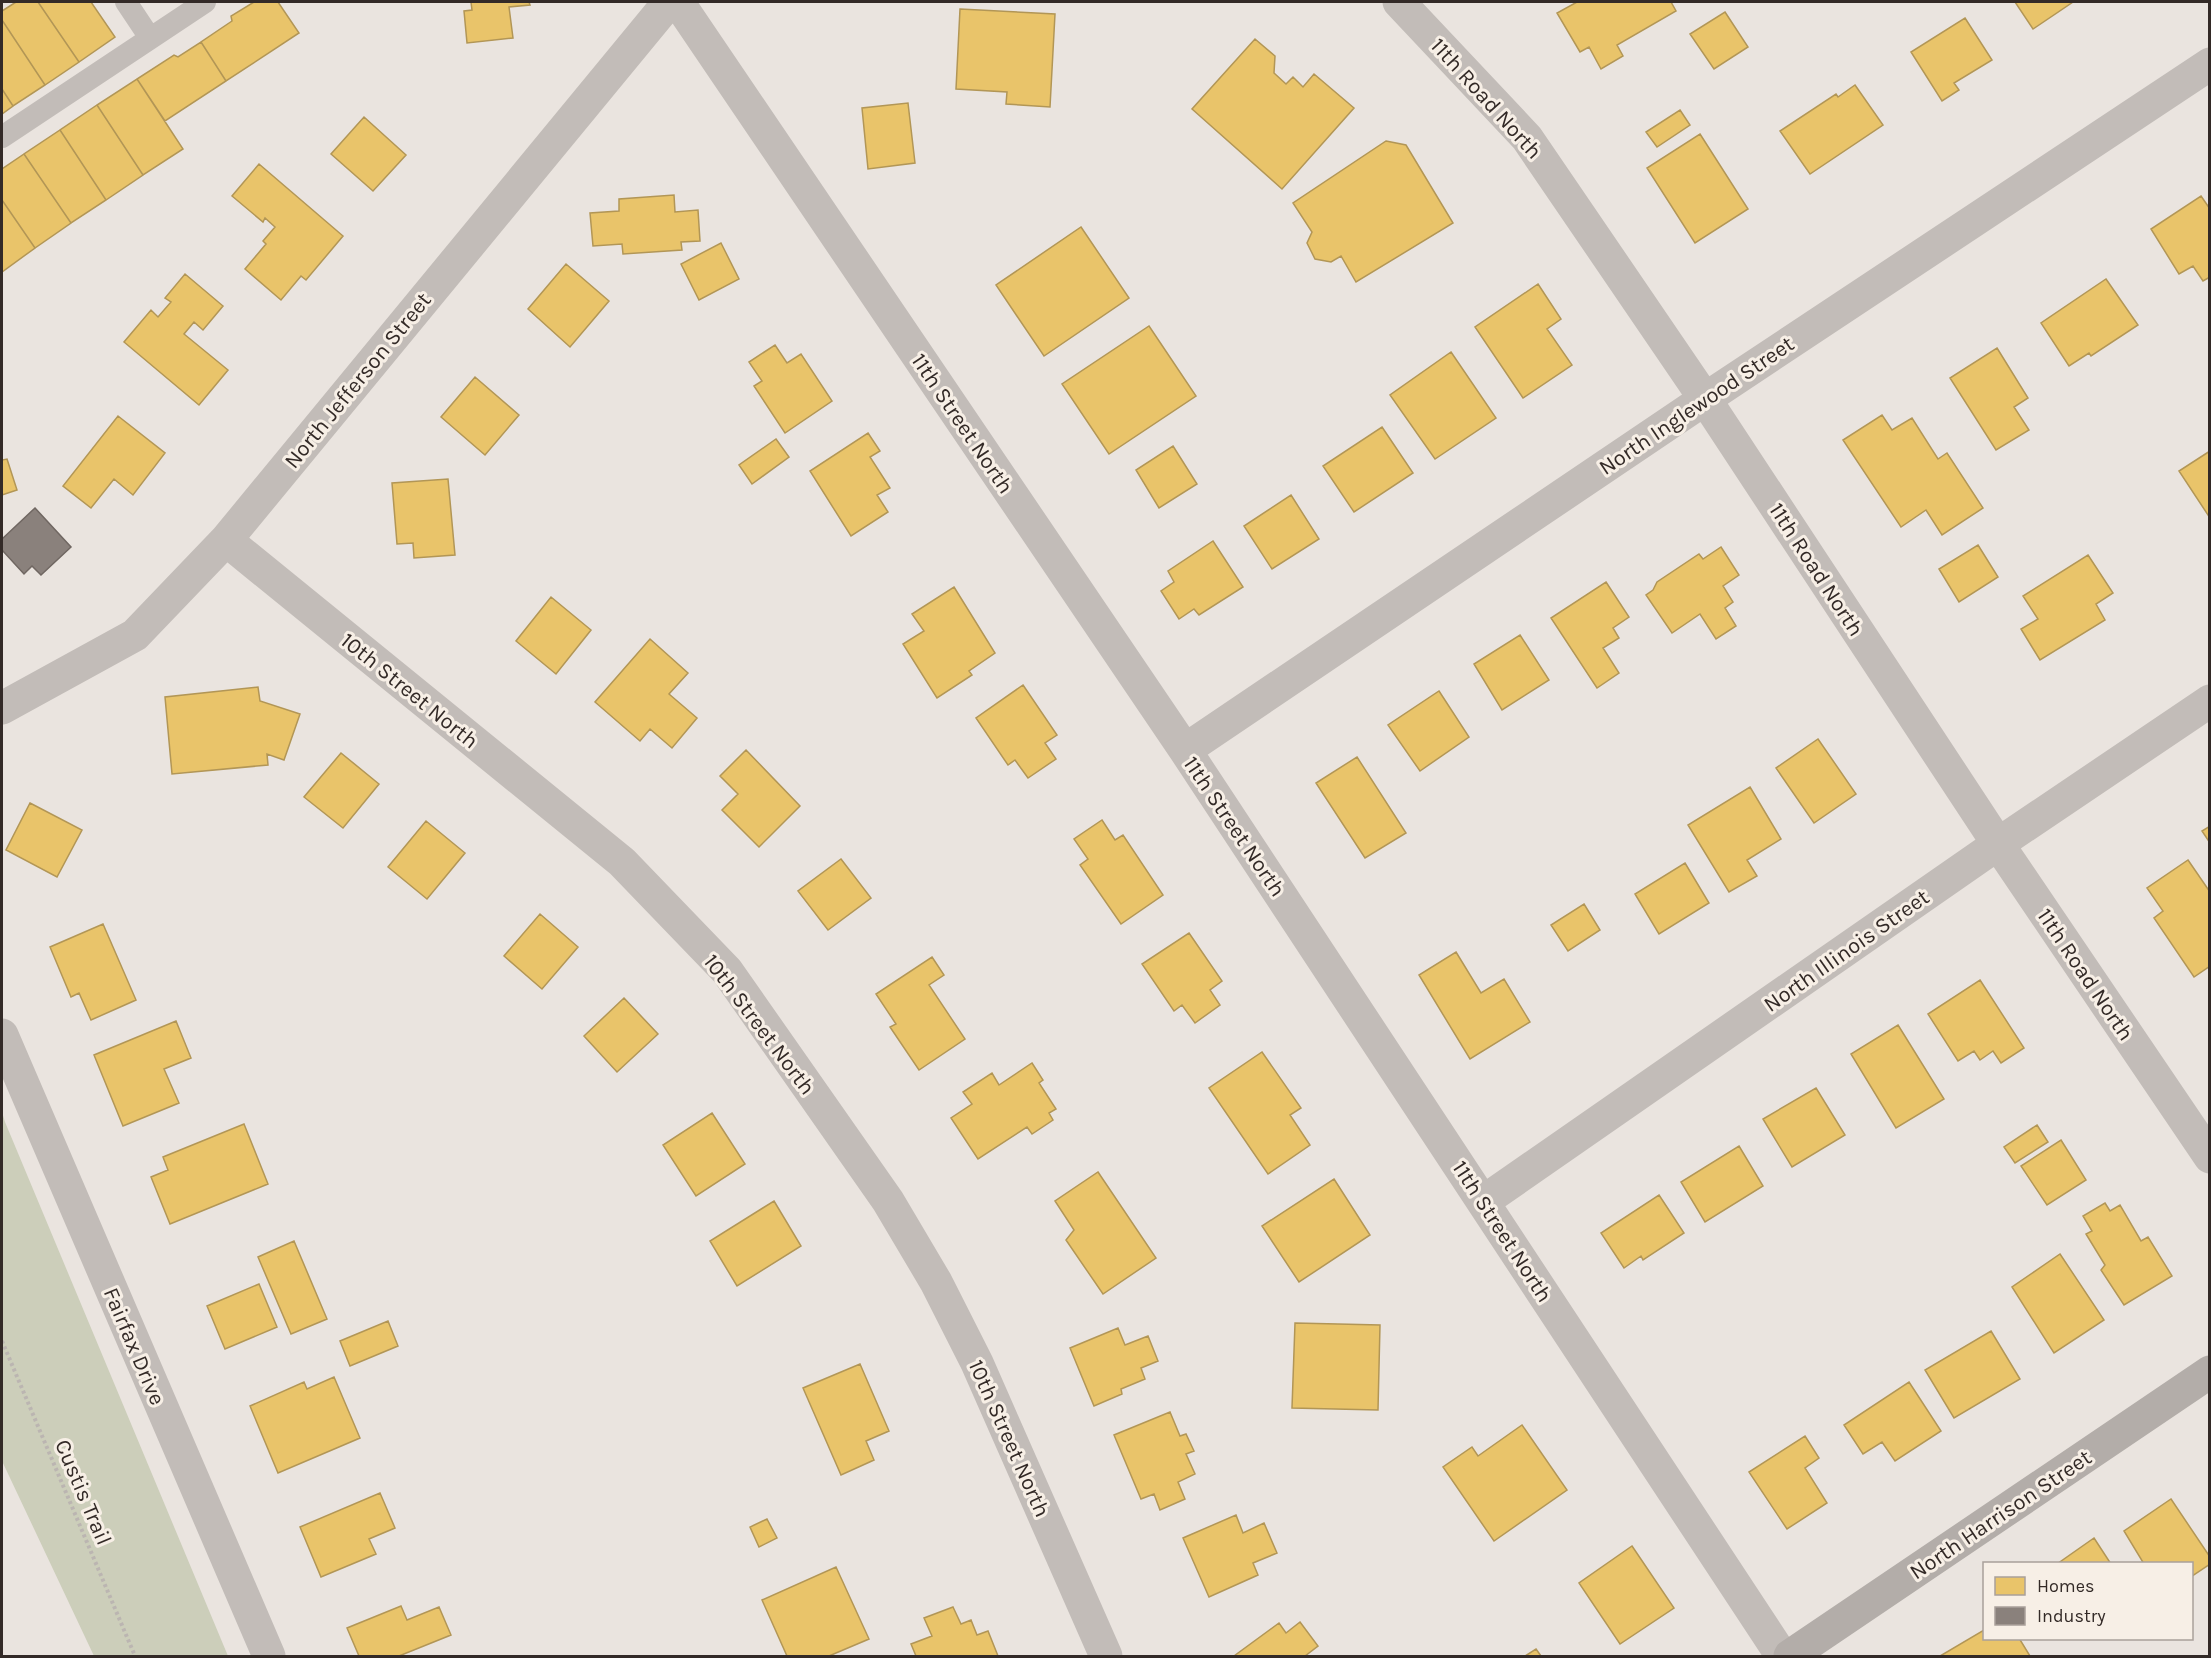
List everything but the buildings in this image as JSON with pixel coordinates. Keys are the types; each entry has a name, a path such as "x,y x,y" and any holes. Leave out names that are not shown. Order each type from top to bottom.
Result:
{"street":[{"name":"North Jefferson Street","path":"2,708 135,635 226,540 669,2"},
{"name":"11th Street North","path":"678,2 1185,750 1782,1656"},
{"name":"11th Road North","path":"1399,2 1527,138 1705,399 1998,844 2210,1157"},
{"name":"North Inglewood Street","path":"1185,750 1705,399 2210,64"},
{"name":"10th Street North","path":"226,540 622,862 727,971 888,1201 936,1282 977,1363 1106,1656"},
{"name":"North Illinois Street","path":"1484,1201 1998,844 2210,701"},
{"name":"Fairfax Drive","path":"2,1035 269,1656"},
{"name":"North Harrison Street","path":"1790,1656 2210,1372"}],"lane":[{"path":"126,2 150,38"},
{"path":"2,137 205,2"}],"path":[{"name":"Custis Trail","path":"2,1341 135,1656"}],"green space":[{"path":"2,1112 228,1656 94,1656 2,1461"}]}
